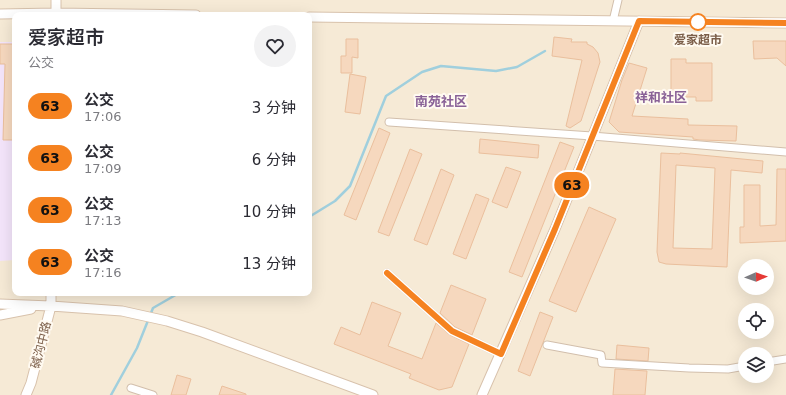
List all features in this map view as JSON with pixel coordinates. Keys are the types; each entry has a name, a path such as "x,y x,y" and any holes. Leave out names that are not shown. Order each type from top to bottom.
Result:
{"street":[{"path":"56,0 56,12"},
{"path":"613,21 618,0"},
{"path":"0,14 12,14"},
{"path":"312,17 786,23"},
{"path":"482,395 555,229 639,21"},
{"path":"389,122 592,136 786,152"},
{"path":"387,273 452,331 501,354"},
{"name":"碱沟中路","path":"26,395 31,383 51,306 51,296"},
{"path":"0,304 122,311 167,321 202,332 373,395"},
{"path":"0,314 51,306"},
{"path":"547,345 601,355 602,363 689,368 728,369 738,367"},
{"path":"774,361 786,359"},
{"path":"131,388 153,395"}],"shaded area":[{"path":"0,0 786,0 786,395 0,395"},
{"path":"0,42 12,42 12,260 0,261"}],"building":[{"path":"554,37 572,39 571,42 587,42 587,44 593,47 598,53 600,62 581,121 570,128 566,126 582,60 552,56"},
{"path":"346,39 358,39 358,58 352,57 352,73 341,73 341,56 346,56"},
{"path":"753,41 786,41 786,66 777,58 754,59"},
{"path":"0,44 12,44 12,140 3,140 5,64 0,64"},
{"path":"671,59 686,59 686,63 712,63 712,101 696,101 696,97 671,97"},
{"path":"629,63 647,68 632,116 688,119 688,125 737,126 736,141 700,140 693,139 693,137 619,132 609,122"},
{"path":"350,74 366,77 360,114 345,112"},
{"path":"379,128 390,133 356,220 344,215"},
{"path":"480,139 539,145 538,158 479,153"},
{"path":"560,142 574,147 522,277 509,272"},
{"path":"410,149 422,154 389,236 378,232"},
{"path":"661,153 680,153 763,161 762,173 731,170 727,267 666,264 659,262 657,252","holes":["676,165 715,168 712,249 673,248"]},
{"path":"506,167 521,172 507,208 492,202"},
{"path":"441,169 454,175 427,245 414,240"},
{"path":"777,169 786,169 786,241 740,243 740,227 744,227 744,185 760,185 760,226 776,225"},
{"path":"476,194 489,199 466,259 453,254"},
{"path":"589,207 616,219 576,312 549,301"},
{"path":"451,285 486,299 472,335 455,327 440,313"},
{"path":"372,302 401,313 388,346 422,359 436,323 450,335 469,344 452,387 439,390 409,378 411,374 334,344 341,327 360,335"},
{"path":"540,312 553,317 530,376 518,371"},
{"path":"617,345 649,348 648,361 616,359"},
{"path":"615,369 647,371 645,395 613,395"},
{"path":"177,375 191,379 186,395 171,395"},
{"path":"222,386 246,394 246,395 219,395"}],"waterway":[{"path":"312,215 335,201 350,186 386,96 422,72 441,66 496,71 517,67 545,51"},
{"path":"111,395 137,348 153,308 174,296"}],"bus line":[{"name":"63","path":"387,273 452,331 501,354 555,229 639,21 786,23"}],"place":[{"name":"爱家超市","path":"698,22"}],"district":[{"name":"祥和社区","path":"661,97"},
{"name":"南苑社区","path":"441,101"}]}
